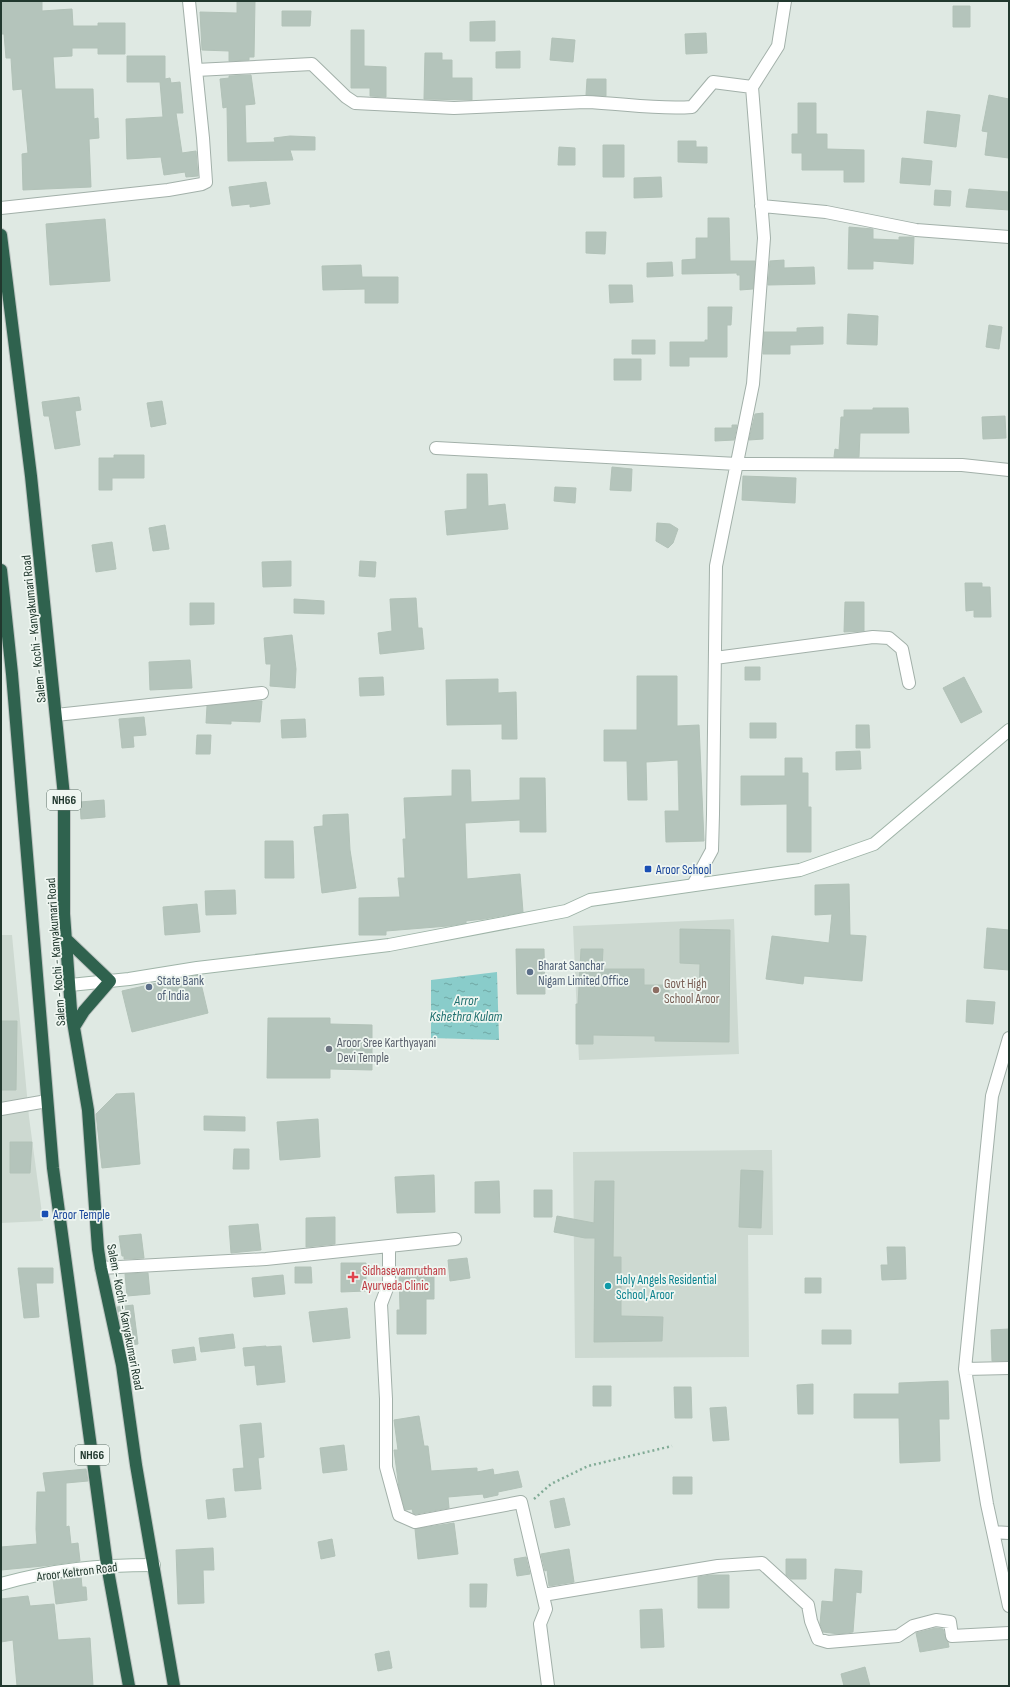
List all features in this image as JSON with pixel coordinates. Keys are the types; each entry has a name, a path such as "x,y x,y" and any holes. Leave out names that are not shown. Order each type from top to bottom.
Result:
{"highway":[{"name":"Salem - Kochi - Kanyakumari Road","path":"1,234 31,476 64,796 64,914 66,940 74,1027 88,1110 101,1268 122,1365 136,1465 174,1686"},
{"name":"Salem - Kochi - Kanyakumari Road","path":"1,570 13,682 53,1168 107,1565 129,1686"},
{"path":"66,940 110,981 84,1011 74,1027"}],"street":[{"path":"1,208 71,202 168,190 206,182 189,1"},
{"path":"694,885 712,850 714,814 716,566 753,384 764,238 752,87 778,46 785,1"},
{"path":"196,70 312,64 346,97 356,103 454,108 585,102 607,102 656,108 692,107 713,82 752,87"},
{"path":"761,206 826,212 916,230 1009,237"},
{"path":"436,448 737,464 962,465 1009,470"},
{"path":"715,658 873,637 889,638 902,650 909,683"},
{"path":"56,715 262,693"},
{"path":"70,985 389,945 566,911 590,900 800,870 874,844 1009,730"},
{"path":"1009,1038 992,1096 965,1369 993,1532 1009,1606"},
{"path":"1,1109 47,1100"},
{"path":"101,1268 266,1259 455,1240"},
{"path":"389,1247 389,1283 381,1304 386,1399 386,1467 399,1515 415,1522 521,1502 546,1609 540,1624 548,1686"},
{"path":"965,1369 1009,1368"},
{"path":"993,1532 1009,1532"},
{"path":"543,1596 718,1566 762,1563 808,1605 811,1621 818,1639 828,1642 898,1636 913,1626 936,1620 950,1622 952,1636 1009,1633"},
{"name":"Aroor Keltron Road","path":"1,1584 34,1575 80,1568 107,1565 154,1565"}],"path":[{"path":"523,1508 551,1484 588,1466 672,1446"}],"shaded area":[{"name":"Govt High School Aroor","path":"734,919 739,1054 579,1060 573,926"},
{"path":"1,935 12,935 29,1117 43,1221 1,1223"},
{"path":"772,1150 773,1235 748,1235 749,1357 575,1358 573,1152"}],"water":[{"name":"Arror Kshethra Kulam","path":"497,972 499,1040 431,1038 431,980"}],"building":[{"path":"1,1 42,1 42,11 72,9 73,26 98,26 98,23 125,23 125,54 98,54 98,48 72,48 72,56 53,57 55,89 93,89 94,119 98,118 99,138 89,139 91,187 23,190 22,154 28,153 22,89 13,90 11,58 6,58 4,34 1,34"},
{"path":"237,1 255,1 254,57 249,57 249,60 229,61 229,51 202,50 200,12 237,13"},
{"path":"953,6 970,6 970,27 953,27"},
{"path":"282,11 311,11 310,26 282,26"},
{"path":"495,21 495,41 470,41 470,22"},
{"path":"351,30 364,30 364,66 386,67 386,97 370,96 370,88 351,88"},
{"path":"706,33 707,53 686,54 685,34"},
{"path":"552,38 575,40 573,62 550,60"},
{"path":"520,51 520,68 496,68 496,52"},
{"path":"425,53 442,53 442,60 452,60 452,78 472,78 472,100 424,99"},
{"path":"127,56 165,56 165,79 170,78 171,83 180,82 183,113 176,113 182,153 196,151 198,176 186,177 185,172 164,175 161,157 127,159 126,119 163,117 160,82 127,82"},
{"path":"251,75 255,104 245,105 246,143 275,142 274,138 290,136 315,137 315,150 290,150 293,160 228,161 227,107 223,108 220,79 229,78 229,76"},
{"path":"587,79 606,79 606,96 586,95"},
{"path":"989,95 1009,99 1009,158 985,155 988,132 982,131"},
{"path":"798,103 816,103 816,134 827,134 827,149 864,150 864,182 844,182 844,170 802,170 802,153 792,153 792,134 798,134"},
{"path":"927,111 960,115 956,147 924,143"},
{"path":"678,141 696,141 696,147 707,147 707,163 678,162"},
{"path":"603,145 624,145 624,177 603,177"},
{"path":"559,147 575,148 575,165 558,165"},
{"path":"902,158 932,161 930,185 900,183"},
{"path":"661,177 662,197 634,198 634,178"},
{"path":"266,182 270,204 250,207 250,204 232,206 229,187"},
{"path":"969,189 1009,192 1009,210 966,207"},
{"path":"935,190 951,191 950,206 934,205"},
{"path":"708,218 729,218 730,261 755,261 753,289 740,290 740,275 737,275 737,273 682,274 682,260 696,259 696,238 708,238"},
{"path":"105,219 110,281 50,285 46,224"},
{"path":"849,227 873,229 873,239 899,240 899,237 914,237 913,264 873,261 873,269 848,269"},
{"path":"586,232 606,232 605,254 586,253"},
{"path":"784,260 784,268 814,267 815,284 768,285 770,261"},
{"path":"672,262 673,276 647,277 647,263"},
{"path":"361,265 362,277 398,277 398,303 365,303 365,289 323,290 322,266"},
{"path":"609,285 632,285 633,302 610,303"},
{"path":"708,307 732,307 731,325 727,325 727,357 689,357 689,366 670,366 670,342 705,342 705,340 708,340"},
{"path":"848,314 878,316 877,345 847,344"},
{"path":"989,325 1002,327 999,349 986,347"},
{"path":"823,327 823,344 790,345 790,354 763,354 764,332 797,332 797,328"},
{"path":"632,340 655,340 655,354 632,354"},
{"path":"614,359 641,359 641,380 614,380"},
{"path":"79,397 81,410 75,411 80,445 55,449 49,416 44,416 42,402"},
{"path":"162,401 166,424 151,427 147,403"},
{"path":"873,408 908,408 909,433 860,433 859,457 834,457 835,449 839,450 841,417 844,417 844,410 873,410"},
{"path":"763,413 763,439 749,440 755,414"},
{"path":"1005,416 1006,438 983,439 982,417"},
{"path":"732,425 737,425 734,440 715,441 715,428 732,428"},
{"path":"114,455 144,455 144,478 112,478 112,490 99,490 99,458 114,458"},
{"path":"612,467 632,469 631,491 610,490"},
{"path":"467,474 487,474 488,506 505,504 508,529 447,535 445,511 467,509"},
{"path":"743,476 796,478 795,503 742,500"},
{"path":"555,487 576,488 575,503 554,501"},
{"path":"657,523 670,524 678,529 673,543 668,548 656,541"},
{"path":"165,525 169,549 153,551 149,528"},
{"path":"112,542 116,569 96,572 92,545"},
{"path":"291,561 291,586 263,587 262,562"},
{"path":"360,561 376,562 375,577 359,576"},
{"path":"965,583 982,583 982,587 990,587 991,617 974,617 974,610 966,611"},
{"path":"416,598 418,628 422,628 424,649 380,654 378,633 392,631 390,599"},
{"path":"294,599 324,601 324,614 294,613"},
{"path":"845,602 864,602 864,631 844,632"},
{"path":"190,603 214,603 214,624 190,625"},
{"path":"292,635 296,669 295,688 270,686 271,664 266,664 264,638"},
{"path":"190,660 192,688 150,690 149,662"},
{"path":"745,667 760,667 760,680 745,680"},
{"path":"637,676 677,676 677,726 699,725 704,841 666,842 665,811 679,811 678,760 646,762 647,800 628,800 627,761 604,761 604,730 637,730"},
{"path":"383,677 384,695 360,696 359,678"},
{"path":"964,677 982,712 961,723 943,688"},
{"path":"498,679 498,693 516,692 517,739 502,739 502,724 447,725 446,680"},
{"path":"262,701 260,722 231,721 231,724 206,723 207,706"},
{"path":"144,717 146,735 133,736 134,747 122,748 119,719"},
{"path":"305,719 306,737 282,738 281,720"},
{"path":"750,723 776,723 776,738 750,738"},
{"path":"856,725 869,725 870,748 856,748"},
{"path":"197,735 211,735 210,754 196,754"},
{"path":"860,751 861,769 836,770 836,752"},
{"path":"785,758 802,758 802,773 808,773 808,807 811,807 811,852 787,852 787,804 741,805 741,776 785,776"},
{"path":"452,770 470,770 471,802 520,800 520,778 545,778 546,832 520,832 520,820 465,823 467,879 520,874 523,912 466,921 466,923 448,926 386,931 386,935 359,935 359,898 400,897 398,878 405,878 403,839 406,839 404,798 452,796"},
{"path":"104,800 105,817 81,819 80,802"},
{"path":"348,814 350,850 356,888 322,893 314,827 323,826 323,815"},
{"path":"265,841 293,841 294,878 265,878"},
{"path":"849,884 850,935 866,936 862,981 804,976 803,984 766,979 772,936 829,943 832,914 815,915 815,885"},
{"path":"235,890 236,914 206,915 205,891"},
{"path":"197,904 200,932 165,935 163,907"},
{"path":"987,928 1009,930 1009,970 984,968"},
{"path":"680,929 730,930 729,1042 655,1041 655,1036 593,1035 593,1044 576,1044 576,1004 578,1004 581,949 603,949 602,969 644,969 644,985 669,985 669,998 699,999 700,964 680,963"},
{"name":"Bharat Sanchar Nigam Limited Office","path":"516,949 544,949 545,994 517,994"},
{"path":"199,975 208,1013 132,1032 122,991"},
{"path":"967,1000 995,1002 993,1024 966,1022"},
{"name":"Aroor Sree Karthyayani Devi Temple","path":"268,1018 330,1018 330,1024 372,1025 372,1070 330,1069 330,1078 267,1078"},
{"path":"1,1021 17,1021 16,1090 1,1090"},
{"path":"134,1093 140,1164 102,1168 96,1114 116,1094"},
{"path":"204,1116 245,1117 245,1131 204,1130"},
{"path":"318,1119 320,1157 280,1160 277,1122"},
{"path":"10,1142 32,1142 30,1173 10,1173"},
{"path":"234,1149 249,1149 249,1169 233,1169"},
{"path":"741,1170 763,1171 761,1228 739,1227"},
{"path":"434,1175 435,1212 397,1213 395,1177"},
{"path":"499,1181 500,1213 475,1213 475,1182"},
{"name":"Holy Angels Residential School, Aroor","path":"595,1181 614,1181 613,1257 621,1257 621,1316 663,1317 662,1341 594,1342 595,1238 585,1238 554,1232 557,1216 594,1223"},
{"path":"534,1190 552,1190 552,1217 534,1217"},
{"path":"335,1217 335,1244 306,1247 306,1218"},
{"path":"258,1224 261,1250 231,1253 229,1226"},
{"path":"141,1234 144,1258 124,1259 124,1256 122,1256 119,1236"},
{"path":"887,1247 905,1247 906,1279 882,1280 881,1265 888,1265"},
{"path":"467,1258 470,1278 450,1281 448,1260"},
{"name":"Sidhasevamrutham Ayurveda Clinic","path":"341,1263 366,1263 366,1291 341,1292"},
{"path":"295,1267 311,1267 312,1283 295,1283"},
{"path":"18,1268 53,1268 53,1283 36,1283 39,1317 24,1318"},
{"path":"434,1271 434,1299 426,1299 426,1334 397,1334 397,1310 400,1310 399,1272"},
{"path":"148,1273 150,1294 127,1296 125,1274"},
{"path":"283,1275 285,1294 254,1297 252,1278"},
{"path":"805,1278 821,1278 821,1293 805,1293"},
{"path":"133,1305 138,1344 125,1346 117,1307"},
{"path":"347,1308 350,1338 313,1342 309,1312"},
{"path":"1009,1329 1009,1361 992,1361 991,1330"},
{"path":"822,1330 851,1330 851,1344 822,1344"},
{"path":"233,1334 235,1348 201,1352 199,1338"},
{"path":"281,1346 285,1382 257,1385 255,1365 245,1366 243,1348"},
{"path":"194,1347 196,1360 174,1363 172,1350"},
{"path":"948,1381 949,1419 939,1419 940,1461 900,1463 899,1418 854,1418 854,1394 899,1394 899,1383"},
{"path":"813,1384 813,1414 798,1414 797,1385"},
{"path":"593,1386 611,1386 611,1406 593,1406"},
{"path":"674,1387 691,1387 692,1418 675,1418"},
{"path":"726,1407 729,1440 713,1441 710,1408"},
{"path":"419,1416 424,1446 428,1446 431,1471 477,1468 477,1472 493,1469 494,1475 518,1471 522,1487 498,1492 498,1495 484,1498 483,1494 448,1497 449,1508 416,1514 413,1513 412,1509 405,1510 399,1488 394,1450 398,1450 394,1420"},
{"path":"261,1423 264,1457 258,1458 261,1489 235,1491 233,1469 244,1468 240,1425"},
{"path":"344,1445 347,1470 323,1473 320,1448"},
{"path":"86,1469 88,1481 66,1483 66,1527 69,1526 71,1544 78,1543 80,1561 1,1570 1,1547 37,1544 37,1492 46,1492 43,1473"},
{"path":"673,1477 692,1477 692,1494 673,1494"},
{"path":"224,1498 226,1517 208,1519 206,1500"},
{"path":"564,1498 570,1525 555,1528 550,1501"},
{"path":"454,1523 458,1554 418,1559 415,1529"},
{"path":"332,1539 335,1556 321,1559 318,1542"},
{"path":"213,1548 214,1570 203,1570 204,1603 178,1604 176,1550"},
{"path":"569,1549 574,1582 549,1586 547,1570 545,1571 541,1554"},
{"path":"526,1557 530,1574 517,1576 514,1559"},
{"path":"786,1559 806,1559 806,1579 791,1579 786,1575"},
{"path":"835,1569 862,1571 861,1593 856,1592 853,1632 839,1634 823,1632 820,1624 822,1601 833,1602"},
{"path":"729,1575 729,1608 698,1608 698,1577"},
{"path":"81,1576 82,1587 86,1587 87,1600 56,1604 53,1580"},
{"path":"470,1584 487,1584 486,1607 470,1607"},
{"path":"28,1596 30,1606 54,1604 58,1640 90,1638 93,1686 17,1686 13,1640 1,1642 1,1599"},
{"path":"662,1609 664,1647 641,1648 640,1610"},
{"path":"936,1628 943,1629 949,1647 920,1652 916,1633"},
{"path":"389,1651 392,1668 378,1671 375,1654"},
{"path":"865,1667 870,1686 844,1686 841,1674"}],"place":[{"name":"Aroor School","path":"648,869"},
{"name":"Bharat Sanchar Nigam Limited Office","path":"530,972"},
{"name":"State Bank of India","path":"149,987"},
{"name":"Govt High School Aroor","path":"656,990"},
{"name":"Aroor Sree Karthyayani Devi Temple","path":"329,1049"},
{"name":"Aroor Temple","path":"45,1214"},
{"name":"Sidhasevamrutham Ayurveda Clinic","path":"353,1277"},
{"name":"Holy Angels Residential School, Aroor","path":"608,1286"}]}
